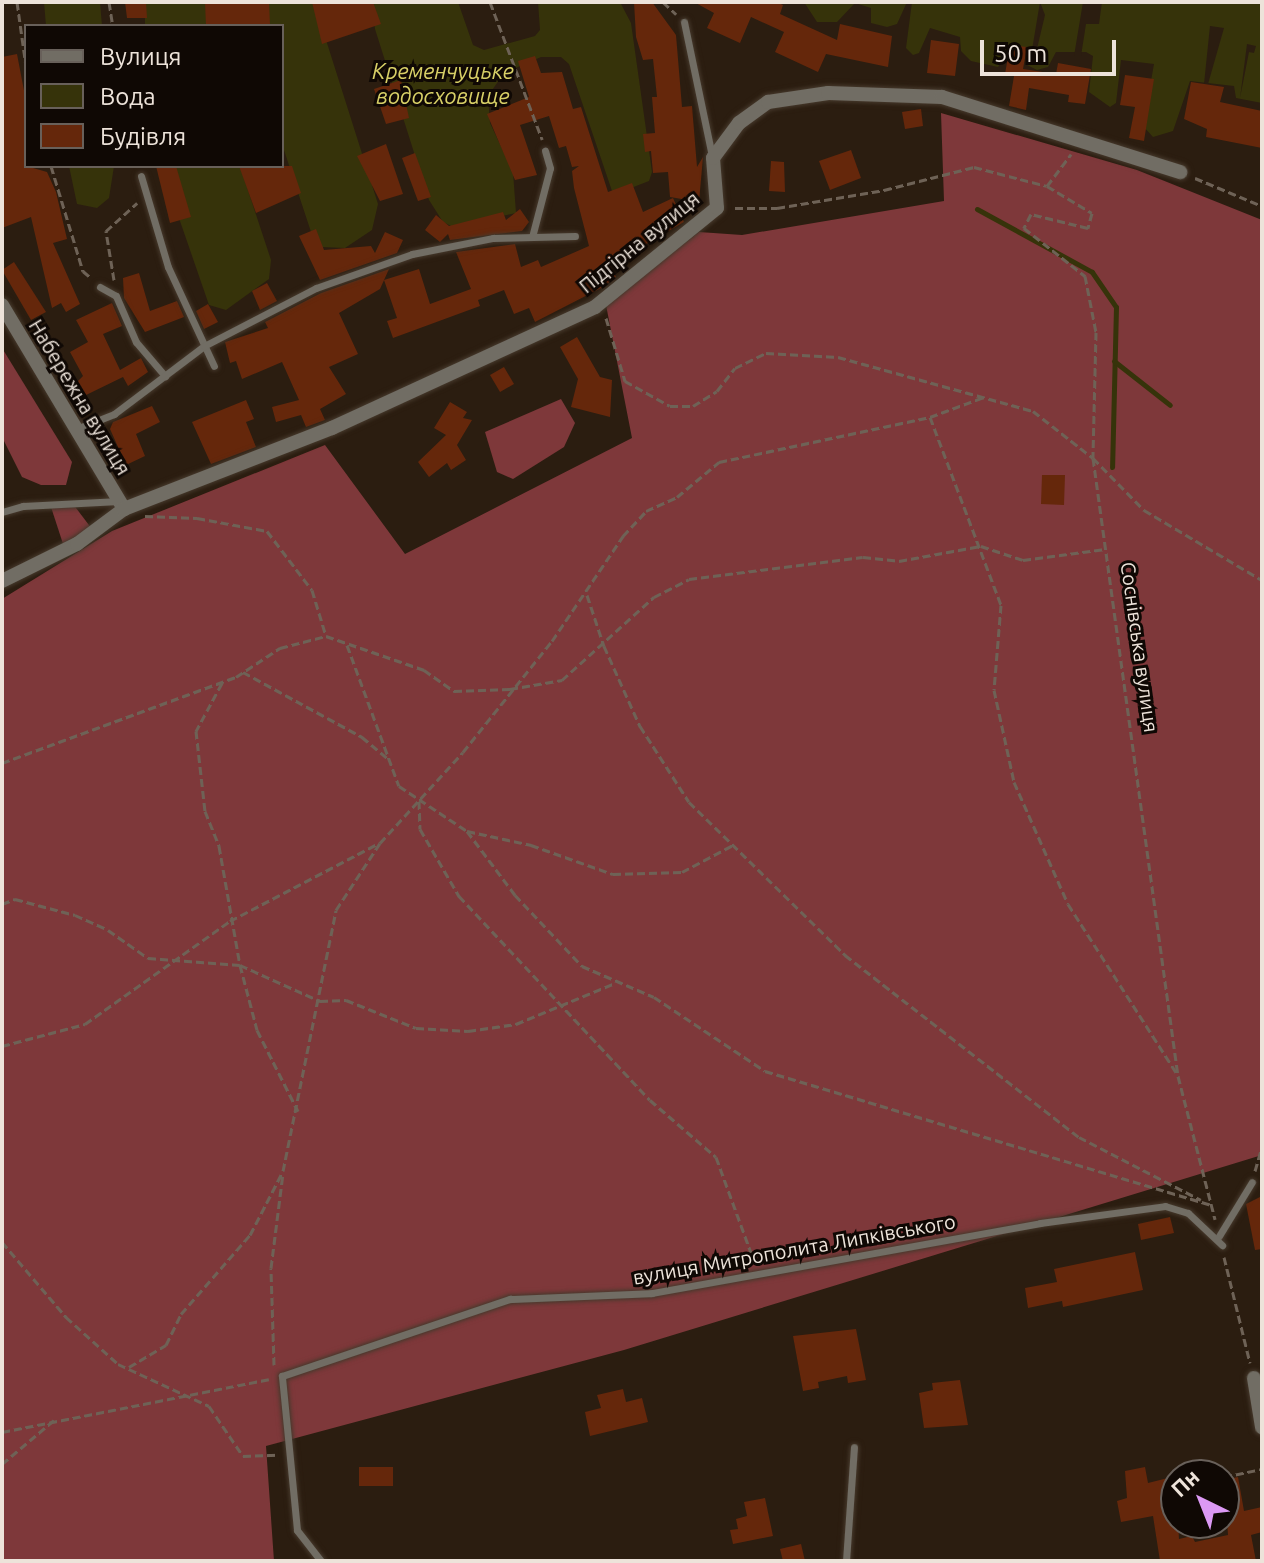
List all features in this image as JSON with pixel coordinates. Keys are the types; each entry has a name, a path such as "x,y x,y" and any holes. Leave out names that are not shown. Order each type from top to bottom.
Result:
{"street":[{"path":"713,158 760,105 828,93 942,97 1180,172"},
{"name":"Підгірна вулиця","path":"2,581 77,544 125,505 332,428 595,307 717,208 713,158"},
{"name":"Набережна вулиця","path":"2,305 74,430 125,505"},
{"path":"1254,1378 1262,1427"}],"lane":[{"path":"684,22 713,158"},
{"path":"532,237 550,168 545,151"},
{"path":"141,176 168,267 214,366"},
{"path":"74,430 114,414 204,346 316,288 412,254 493,238 575,236"},
{"path":"100,287 116,296 136,342 165,376"},
{"path":"2,512 23,506 125,505"},
{"path":"1220,1241 1252,1182"},
{"name":"вулиця Митрополита Липківського","path":"282,1376 510,1299 652,1293 1040,1223 1165,1206 1188,1213 1220,1241"},
{"path":"282,1376 287,1456 297,1530 321,1561"},
{"path":"846,1561 854,1447"}],"path":[{"path":"17,2 24,52"},
{"path":"109,2 113,24"},
{"path":"490,2 509,43 545,151"},
{"path":"663,2 684,22"},
{"path":"717,208 777,208 884,190 974,167 1047,186 1078,138"},
{"path":"52,168 83,271 100,287"},
{"path":"1180,172 1262,206"},
{"name":"Соснівська вулиця","path":"1047,186 1092,213 1094,221 1088,228 1031,214 1024,228 1085,276 1096,332 1093,458 1178,1076 1254,1378"},
{"path":"116,296 106,231 146,191"},
{"path":"595,307 605,318 625,381 670,406 693,406 717,391 735,368 766,353 838,357 1033,411 1093,458 1144,510 1262,580"},
{"path":"2,1432 282,1376 274,1367 271,1268 283,1171 298,1111 336,910 380,843 419,801 587,593 646,511 677,497 719,462 930,417 984,397"},
{"path":"930,417 1001,605 994,690 1014,782 1068,904 1178,1076"},
{"path":"125,505 148,519 197,518 267,531 312,590 326,636"},
{"path":"2,763 223,681 280,648 326,636 424,670 454,691 510,689 562,680 604,646 654,597 689,579 863,557 899,561 981,546 1023,560 1106,548"},
{"path":"587,593 604,646 648,739 689,802 845,955 1079,1137 1212,1205"},
{"path":"347,645 399,786 467,831 515,895 582,966 615,983 654,997 765,1071 1212,1205"},
{"path":"243,672 362,737 387,758"},
{"path":"223,681 196,731 205,811 219,846 230,921 257,1030 298,1111"},
{"path":"419,801 420,829 459,896 563,1002 650,1100 716,1157 759,1275"},
{"path":"467,831 496,835 613,874 682,872 733,845"},
{"path":"2,1046 85,1024 168,961 230,921 380,843"},
{"path":"2,904 15,899 75,915 108,930 148,958 240,965 320,1001 346,1000 416,1028 468,1031 516,1024 615,983"},
{"path":"1262,1054 1262,1068"},
{"path":"1252,1182 1262,1147"},
{"path":"129,1367 166,1345 181,1314 250,1235 283,1171"},
{"path":"2,1242 66,1317 118,1364 209,1406 222,1420 243,1456 287,1456"},
{"path":"2,1464 55,1419"},
{"path":"1240,1474 1262,1469"}],"shaded area":[{"path":"941,113 1137,170 1262,220 1262,1155 624,1350 266,1446 274,1561 2,1561 2,599 112,531 325,445 405,554 632,438 606,305 699,232 742,235 944,201"},
{"path":"2,348 72,462 66,485 41,485 22,477 2,437"},
{"path":"561,399 575,423 564,447 513,479 497,472 485,432"},
{"path":"50,504 73,504 98,537 66,553"}],"water":[{"path":"44,2 100,2 102,24 46,24"},
{"path":"145,2 224,2 221,24 145,24"},
{"name":"Кременчуцьке водосховище","path":"255,2 314,2 378,204 372,230 345,248 321,247 313,238 284,150 284,24 253,24"},
{"name":"Кременчуцьке водосховище","path":"372,2 458,2 473,45 484,50 535,36 540,30 538,2 620,2 631,23 652,172 649,181 618,193 612,191 569,64 561,57 541,57 504,73 488,96 490,123 513,172 516,213 453,227 443,222 429,200 375,29"},
{"path":"804,2 907,2 897,24 887,27 871,23 871,8 855,3 837,22 817,22"},
{"path":"912,2 1262,2 1262,103 1236,98 1234,86 1190,81 1173,131 1153,137 1143,126 1154,64 1121,60 1116,103 1110,107 1089,92 1093,56 1086,52 1056,52 1048,67 1037,70 1027,65 1027,50 1012,47 998,67 971,61 961,51 960,37 930,28 919,53 913,55 906,48"},
{"path":"69,168 114,168 109,198 97,208 77,204"},
{"path":"162,168 241,168 271,260 269,279 226,310 209,305"}],"pier":[{"path":"1040,2 1045,15 1035,57 1031,56"},
{"path":"1083,2 1102,2 1099,24 1086,24 1081,56 1074,56"},
{"path":"1210,26 1224,28 1208,84 1204,84"},
{"path":"1247,44 1256,46 1254,53 1249,52 1240,98"}],"building":[{"path":"125,2 146,2 147,18 127,18"},
{"path":"205,2 269,2 270,24 206,24"},
{"path":"312,2 373,2 381,24 322,44"},
{"path":"634,2 652,2 676,35 682,107 692,106 697,167 703,157 699,202 670,197 668,172 653,173 651,151 645,152 643,134 655,133 652,97 657,97 653,59 643,60 636,37"},
{"path":"694,2 776,2 783,5 780,14 837,40 840,24 892,36 888,67 826,54 818,72 775,52 784,32 751,17 740,43 707,28 714,13"},
{"path":"931,40 959,44 955,76 927,73"},
{"path":"1010,45 1027,47 1023,69 1056,74 1058,63 1091,69 1085,104 1068,102 1069,95 1029,88 1026,110 1009,106 1014,76 1005,74"},
{"path":"17,54 24,91 24,168 47,172 56,192 67,239 53,243 80,304 66,312 61,303 52,308 31,217 2,228 2,57"},
{"path":"535,56 541,73 562,72 573,109 581,107 608,192 632,183 643,212 673,198 684,222 610,265 616,277 603,287 535,322 529,308 514,314 504,290 478,300 480,306 393,338 387,321 397,318 384,280 419,269 430,304 471,289 456,252 515,244 521,267 538,260 541,267 589,246 574,188 572,171 579,166 572,167 566,146 559,148 549,116 520,125 537,175 515,180 487,114 529,97 518,61"},
{"path":"1125,75 1154,79 1144,141 1129,138 1135,107 1120,105"},
{"path":"401,80 409,118 386,124 374,89"},
{"path":"1191,82 1224,87 1220,102 1262,111 1262,148 1206,137 1207,129 1184,119"},
{"path":"921,109 923,126 905,129 902,112"},
{"path":"386,144 403,194 380,201 357,156"},
{"path":"851,150 861,178 830,190 819,161"},
{"path":"415,153 431,197 418,201 402,158"},
{"path":"771,161 784,162 785,192 769,191"},
{"path":"292,166 301,193 256,213 240,168"},
{"path":"156,168 177,168 191,217 170,223"},
{"path":"520,209 529,222 522,231 450,240 448,234 440,242 425,230 436,215 449,226 503,212 506,220"},
{"path":"316,229 324,250 371,246 375,253 385,232 403,240 397,253 320,280 299,236"},
{"path":"14,262 46,312 31,320 2,270"},
{"path":"389,269 380,289 339,313 358,354 329,367 346,394 320,409 325,420 306,427 301,415 276,422 272,407 299,400 282,362 242,379 236,361 230,363 225,342 268,328 265,322 321,293"},
{"path":"139,273 150,311 177,301 184,317 145,332 124,298 123,278"},
{"path":"267,283 277,301 260,310 252,291"},
{"path":"112,303 122,326 103,334 120,370 141,358 148,372 128,386 123,377 84,396 76,383 83,376 70,352 88,342 76,320"},
{"path":"208,304 218,322 204,329 196,311"},
{"path":"577,337 600,377 612,380 610,417 571,407 578,379 560,347"},
{"path":"504,367 514,384 500,392 490,375"},
{"path":"246,400 254,419 246,422 256,447 211,464 192,422"},
{"path":"450,402 467,412 463,418 472,420 457,445 466,460 451,470 447,463 429,477 418,462 446,435 434,428"},
{"path":"152,406 160,422 136,434 145,456 126,465 110,429 113,422"},
{"path":"1042,475 1065,475 1064,505 1041,504"},
{"path":"1262,1196 1262,1249 1255,1250 1246,1204"},
{"path":"1170,1217 1174,1233 1141,1240 1138,1224"},
{"path":"1135,1252 1143,1290 1063,1307 1062,1301 1028,1308 1025,1288 1057,1282 1054,1269"},
{"path":"856,1329 866,1380 848,1383 847,1376 818,1382 819,1388 803,1391 793,1336"},
{"path":"960,1380 968,1425 924,1428 919,1393 933,1390 932,1383"},
{"path":"623,1389 626,1402 642,1398 648,1422 590,1436 585,1412 601,1408 597,1395"},
{"path":"359,1467 393,1467 393,1486 359,1486"},
{"path":"1145,1467 1148,1483 1160,1480 1160,1539 1194,1539 1195,1542 1240,1539 1240,1488 1244,1511 1262,1507 1262,1532 1251,1535 1256,1561 1160,1561 1153,1516 1121,1522 1117,1501 1127,1498 1125,1471"},
{"path":"765,1498 773,1536 733,1544 730,1530 738,1529 736,1519 747,1516 744,1502"},
{"path":"801,1544 805,1561 783,1561 780,1549"}],"waterway":[{"path":"977,209 1092,272 1116,307 1112,467"},
{"path":"1114,361 1170,405"}]}
